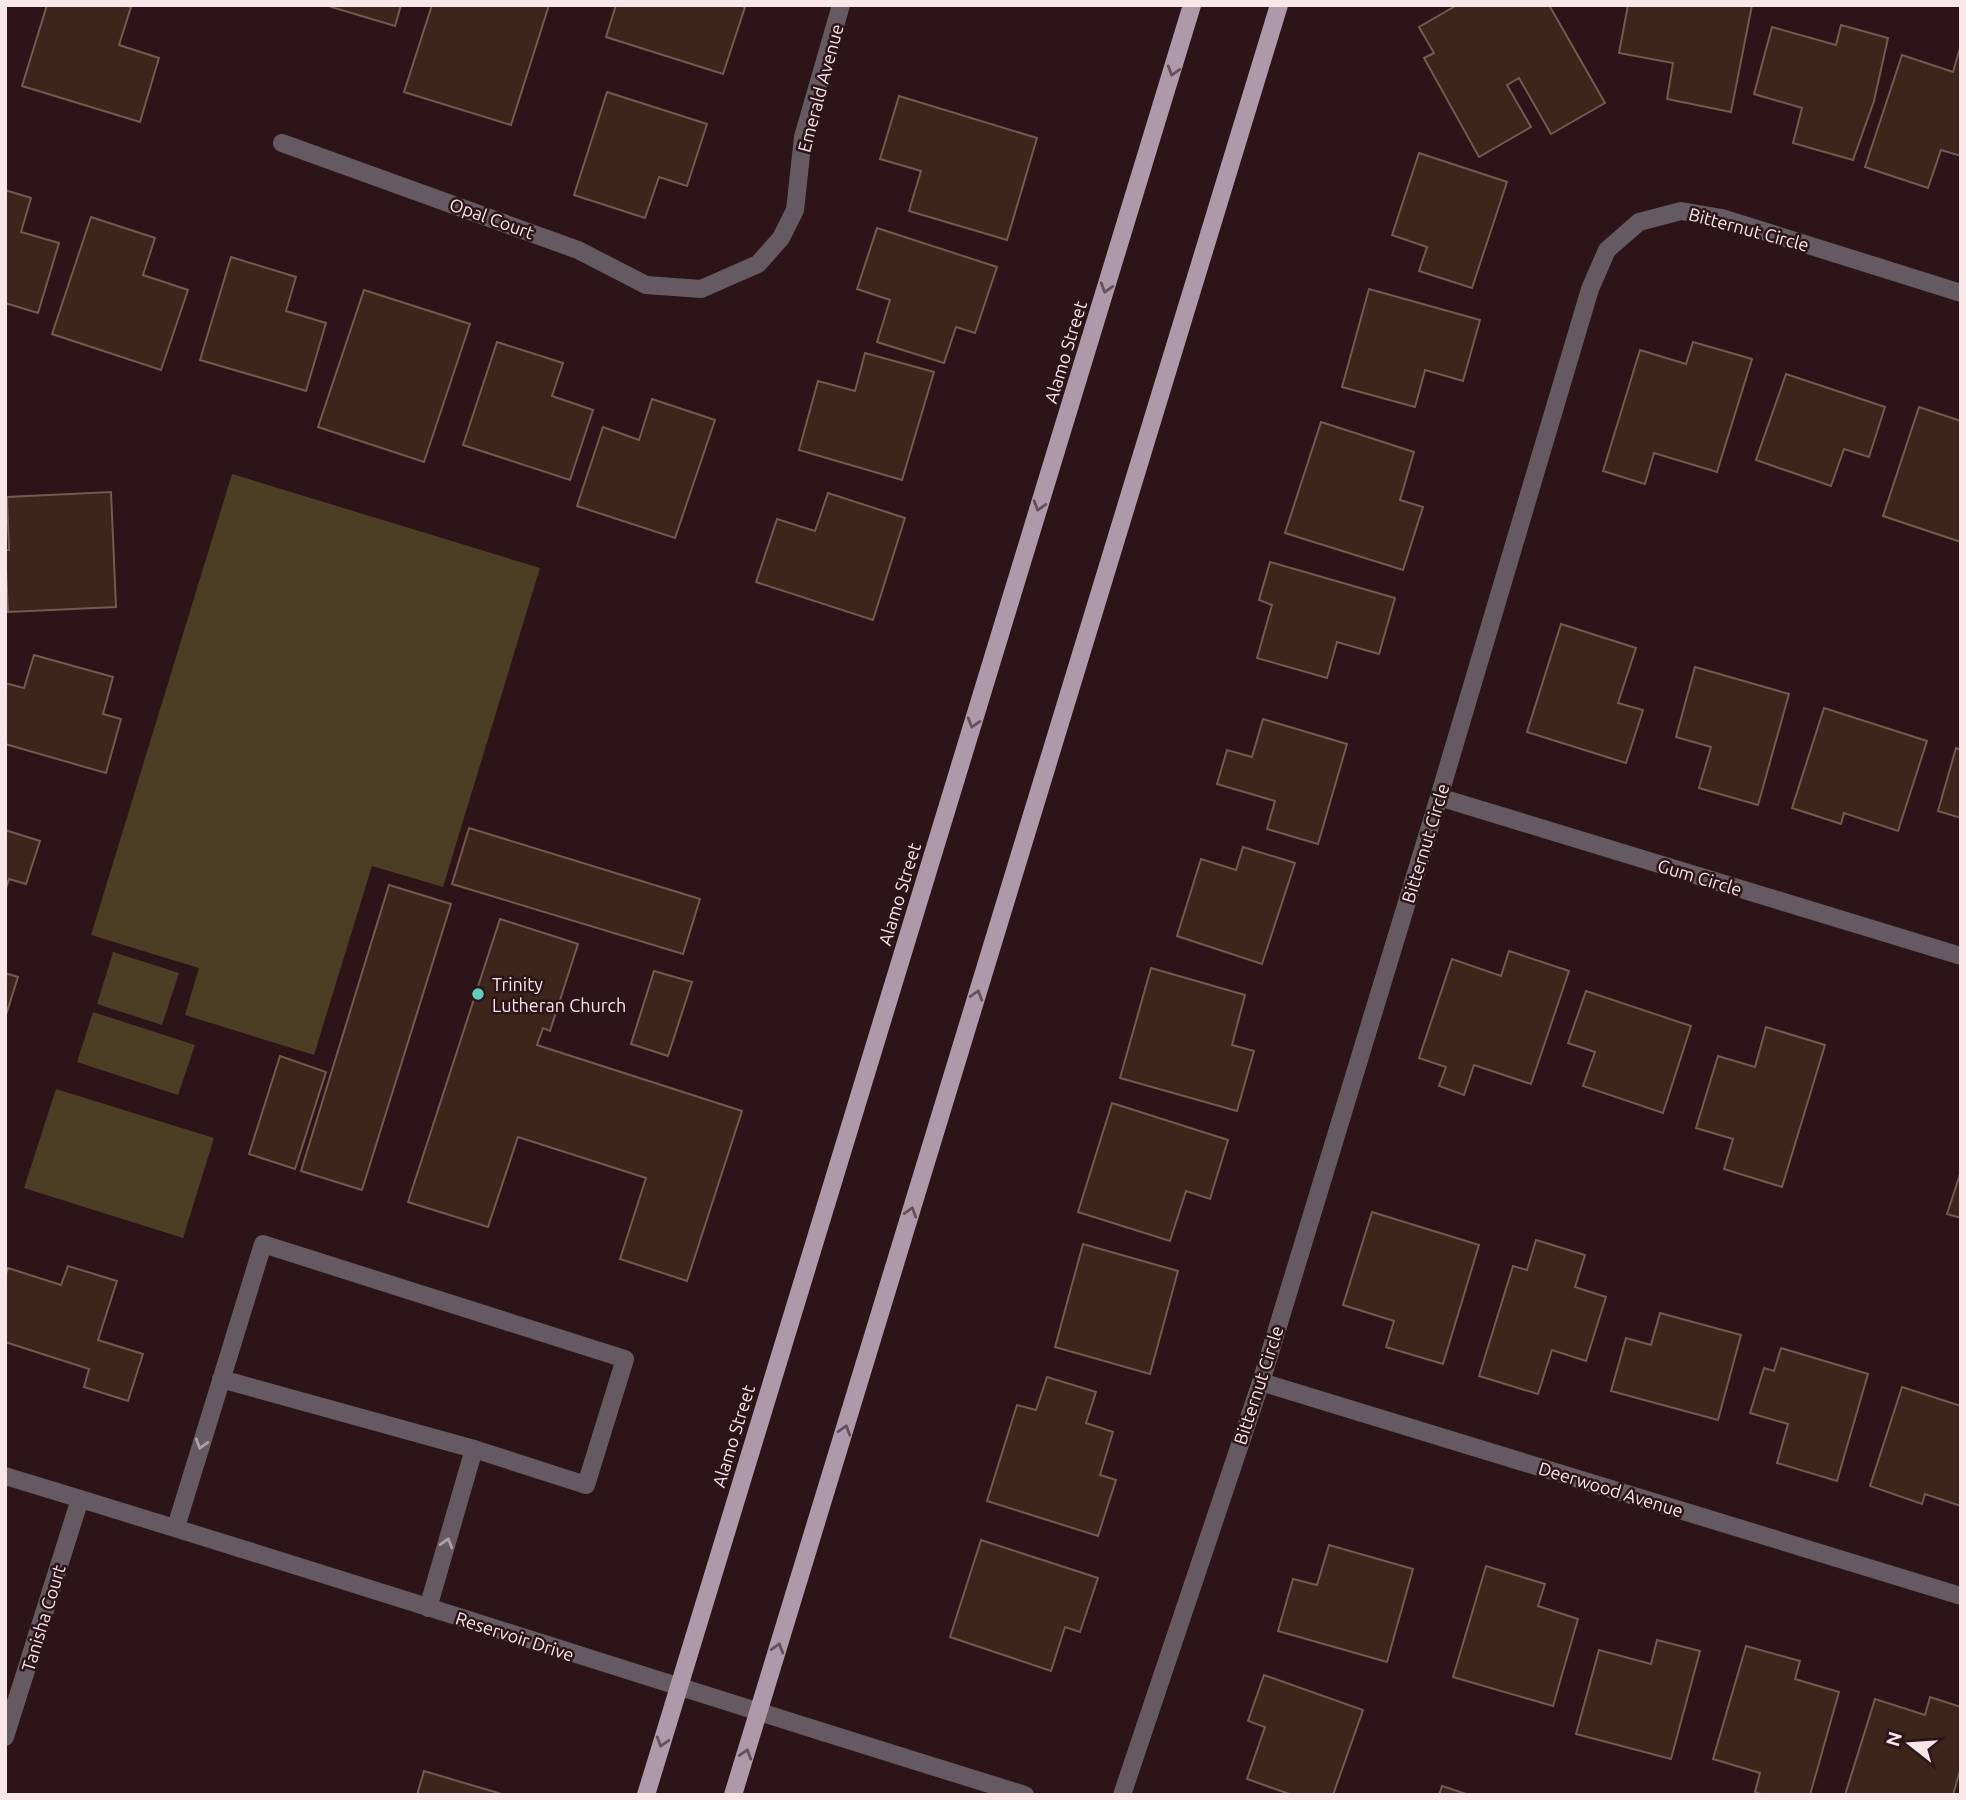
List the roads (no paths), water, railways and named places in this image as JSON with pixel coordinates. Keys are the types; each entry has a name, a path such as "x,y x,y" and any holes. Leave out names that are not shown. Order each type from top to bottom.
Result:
{"main road":[{"name":"Alamo Street","path":"646,1795 1192,5"},
{"path":"733,1795 1279,5"}],"street":[{"name":"Emerald Avenue","path":"701,289 758,264 781,238 795,210 803,137 841,5"},
{"name":"Opal Court","path":"282,143 578,250 646,285 701,289"},
{"name":"Bitternut Circle","path":"1122,1795 1261,1382 1590,289 1607,250 1639,222 1681,211 1722,218 1961,293"},
{"name":"Gum Circle","path":"1439,797 1961,956"},
{"path":"176,1527 221,1379 263,1244 625,1359 586,1485 474,1449 221,1379"},
{"name":"Deerwood Avenue","path":"1261,1382 1961,1596"},
{"path":"428,1608 474,1449"},
{"name":"Reservoir Drive","path":"5,1476 176,1527 679,1688 1025,1795"},
{"name":"Tanisha Court","path":"5,1737 80,1499"}],"place":[{"name":"Trinity Lutheran Church","path":"478,994"}]}
